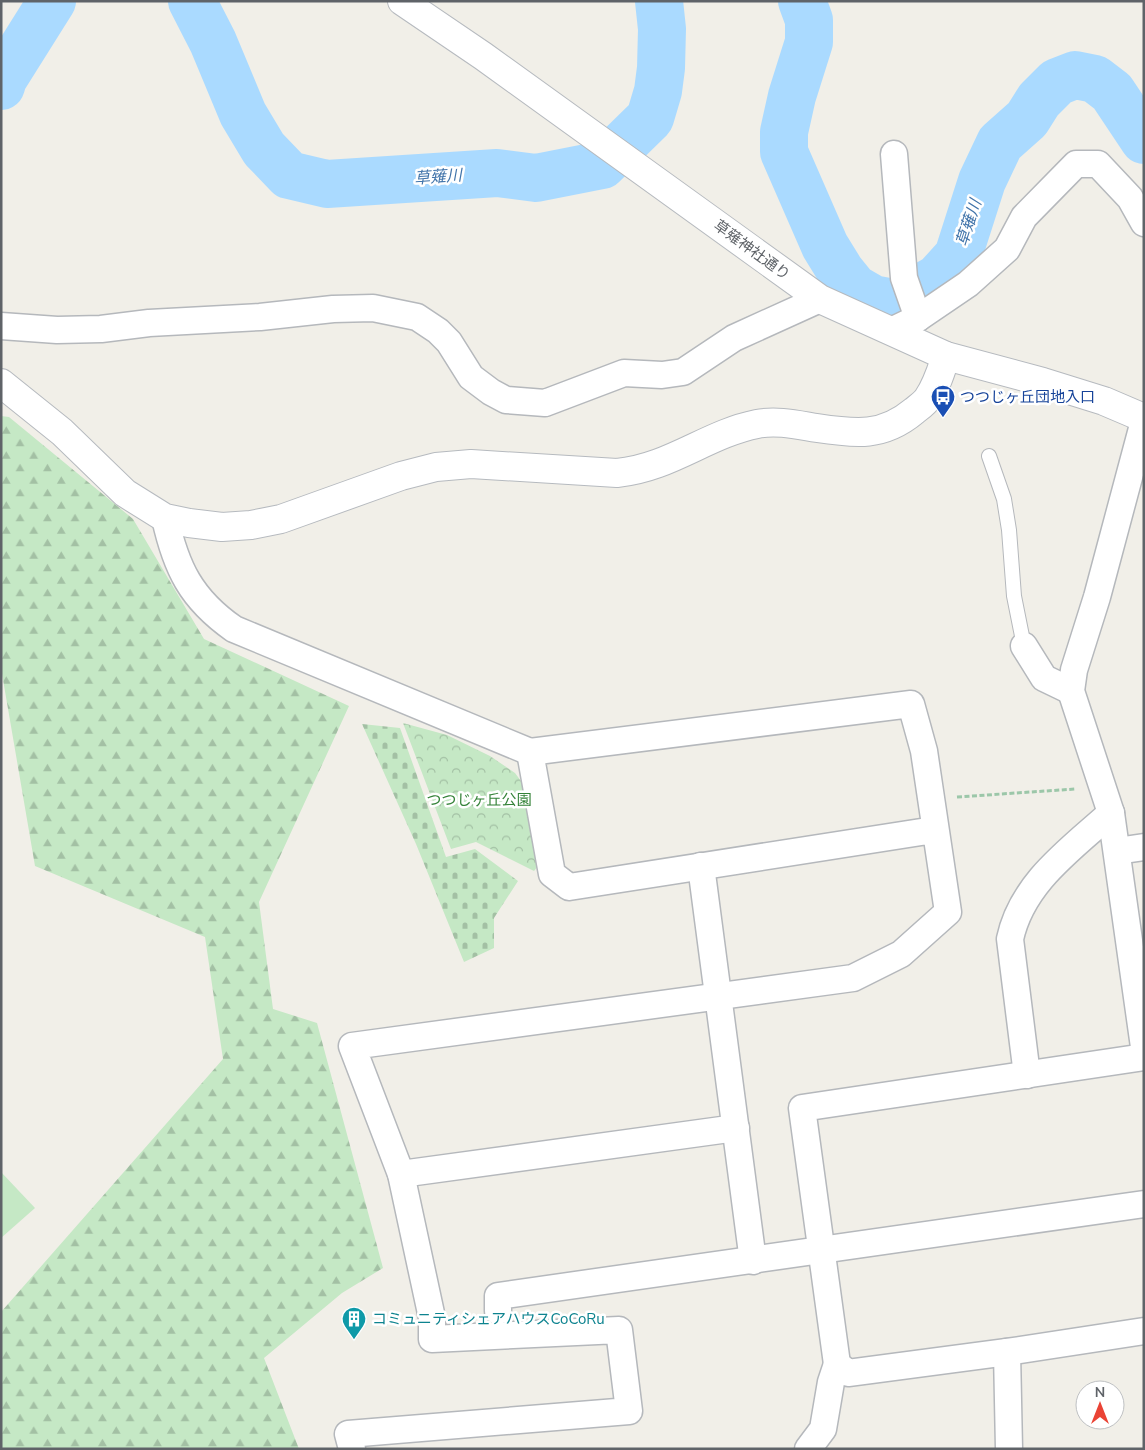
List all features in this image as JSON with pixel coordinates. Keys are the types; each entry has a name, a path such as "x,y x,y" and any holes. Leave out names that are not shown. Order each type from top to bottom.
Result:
{"street":[{"name":"草薙神社通り","path":"402,1 483,56 820,298 946,356 1043,382 1104,401 1144,420"},
{"path":"894,154 904,278 916,313"},
{"path":"891,331 916,313 968,284 1007,249 1024,217 1076,164 1098,164 1130,198 1144,222"},
{"path":"1,326 58,330 101,329 158,322 260,318 333,309 373,308 417,318 438,331 449,342 471,377 491,392 506,400 545,403 624,373 662,375 683,372 734,338 820,298"},
{"path":"1,383 62,432 125,492 164,518 222,527 251,525 281,518 393,478 436,466 472,464 593,473 640,470 672,459 712,440 758,424 782,423 852,433 874,432 888,428 907,417 927,400 937,382 946,356"},
{"path":"1144,420 1097,598 1074,670 1071,691 1111,813 1138,958 1144,1047"},
{"path":"164,518 175,555 196,597 212,614 234,629 530,752 911,704 924,750 932,799 934,830 948,912 901,954 852,978 352,1046 401,1174 432,1318 432,1339 619,1330 629,1411 348,1434 352,1449"},
{"path":"1024,646 1044,678 1071,691"},
{"path":"530,752 552,874 569,887 934,830"},
{"path":"1027,1075 1010,939 1014,921 1038,880 1111,813"},
{"path":"1117,851 1144,847"},
{"path":"701,866 753,1261"},
{"path":"808,1449 823,1429 836,1364 802,1108 1144,1057"},
{"path":"401,1174 736,1128"},
{"path":"498,1311 498,1296 1144,1204"},
{"path":"836,1364 848,1373 1007,1352 1144,1331"},
{"path":"1007,1352 1009,1449"}],"lane":[{"path":"989,456 1004,499 1009,530 1014,596 1024,646"}],"path":[{"path":"932,799 1103,787"}],"green space":[{"path":"1,416 9,417 133,519 204,639 349,706 259,902 273,1009 317,1023 383,1268 342,1293 264,1358 299,1449 1,1449 1,1312 223,1059 205,937 35,866 1,668"},
{"name":"つつじヶ丘公園","path":"403,723 447,735 490,756 515,773 524,785 538,866 534,871 476,842 451,849"},
{"path":"362,724 400,728 446,857 475,849 518,881 494,918 494,948 464,962 416,844"},
{"path":"1,1172 35,1208 1,1238"}],"waterway":[{"name":"草薙川","path":"1,86 3,79 52,1"},
{"name":"草薙川","path":"192,1 213,42 243,114 264,149 289,175 327,184 497,173 536,178 602,165 650,118 658,91 661,68 662,29 659,1"},
{"name":"草薙川","path":"802,1 809,20 809,42 792,96 784,132 784,152 825,246 841,272 854,288 873,299 894,303 938,278 958,256 982,181 1000,143 1027,119 1039,100 1057,82 1075,75 1095,79 1112,92 1144,140"}],"place":[{"name":"つつじヶ丘団地入口","path":"943,418"},
{"name":"コミュニティシェアハウスCoCoRu","path":"354,1340"}]}
